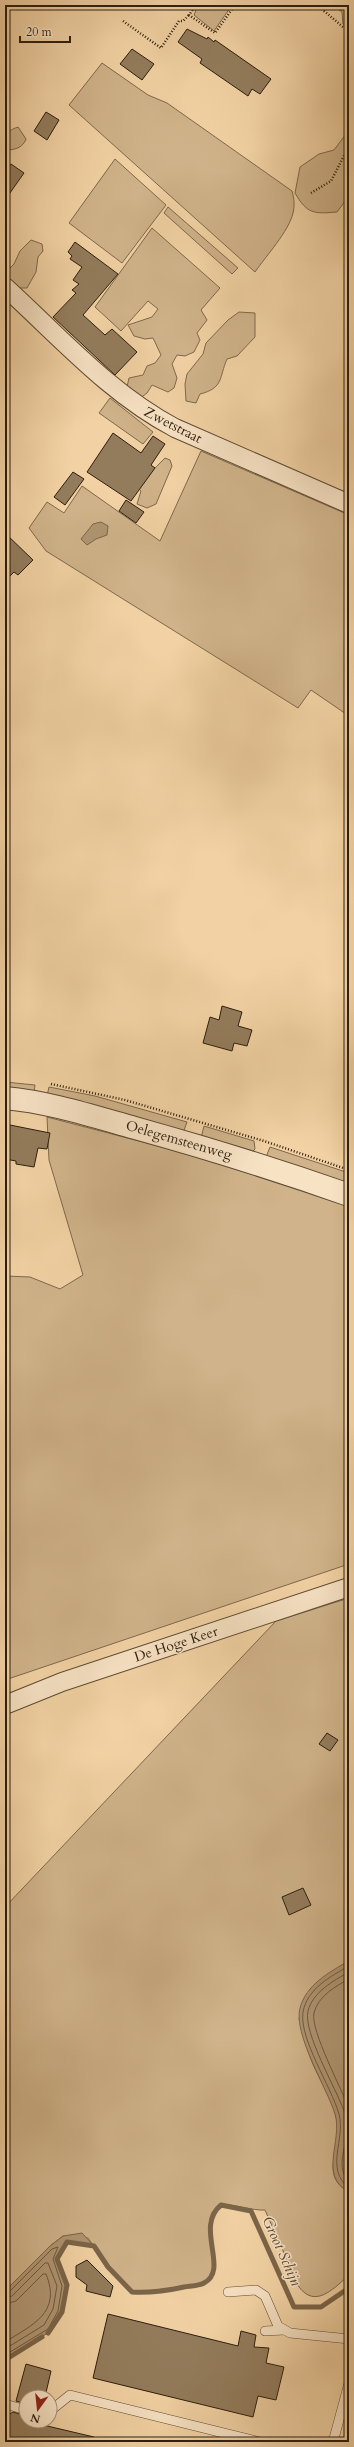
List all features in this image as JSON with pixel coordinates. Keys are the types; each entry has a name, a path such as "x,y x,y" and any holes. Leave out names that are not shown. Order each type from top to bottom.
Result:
{"street":[{"name":"Zwetstraat","path":"5,287 118,390 147,414 175,428 349,504"},
{"name":"Oelegemsteenweg","path":"5,1098 66,1109 151,1132 239,1157 349,1195"},
{"name":"De Hoge Keer","path":"5,1705 62,1682 349,1587"}],"lane":[{"path":"228,2292 256,2290 265,2296 278,2326 290,2333 349,2339"},
{"path":"265,2331 284,2330"},
{"path":"334,2442 349,2383"},
{"path":"58,2405 70,2395 260,2442"},
{"path":"5,2404 18,2408"}],"path":[{"path":"123,22 161,48 179,22 183,21 189,15 196,5"},
{"path":"189,15 215,33 235,5"},
{"path":"317,5 338,20 349,32"},
{"path":"349,116 349,140"},
{"path":"311,193 331,181 349,146"},
{"path":"43,1083 125,1100 264,1141 349,1170"}],"shaded area":[{"path":"198,5 232,5 214,31 194,15"},
{"path":"332,5 349,5 349,27 343,24 342,12"},
{"path":"102,63 148,95 167,103 292,191 294,207 291,220 287,228 255,272 69,105"},
{"path":"18,127 26,139 25,142 15,149 9,150 5,155 6,134"},
{"path":"349,130 349,196 337,212 322,213 307,209 295,193 300,167 319,154 334,150"},
{"path":"115,159 166,205 122,263 69,223"},
{"path":"168,207 238,268 232,274 164,213"},
{"path":"152,228 220,288 201,310 207,320 197,333 200,340 194,352 185,356 177,355 172,364 177,378 174,388 168,392 152,385 147,393 139,399 126,391 129,378 143,375 147,366 155,363 161,355 153,338 145,339 134,336 128,325 152,317 158,309 148,301 121,331 95,307"},
{"path":"31,240 42,244 43,251 38,257 36,272 27,288 20,288 7,280 7,271 14,264 20,251"},
{"path":"239,312 255,313 255,337 237,356 227,359 220,381 213,389 200,394 196,403 186,401 185,384 187,374 203,354 206,343 228,320"},
{"path":"110,398 153,432 143,444 99,413"},
{"path":"201,451 349,515 349,646 344,655 349,658 349,716 311,690 298,708 46,551 29,528 47,502 64,513 82,486 160,541"},
{"path":"165,458 170,460 172,466 156,504 147,508 137,504 141,491 137,487 147,468 155,468"},
{"path":"5,1082 35,1085 34,1094 5,1090"},
{"path":"49,1087 95,1096 187,1122 183,1133 47,1096"},
{"path":"47,1117 181,1152 349,1205 349,1321 346,1384 349,1386 349,1564 5,1680 5,1276 30,1277 60,1289 83,1275 49,1160"},
{"path":"204,1126 254,1141 255,1149 251,1153 201,1138"},
{"path":"270,1147 349,1173 349,1186 266,1157"},
{"path":"349,1598 349,1961 339,1967 299,2018 308,2052 333,2107 338,2125 333,2170 335,2178 340,2186 349,2192 349,2279 347,2277 323,2295 311,2296 305,2293 299,2287 265,2210 222,2205 214,2209 211,2217 210,2227 214,2260 212,2276 207,2281 198,2285 175,2290 132,2292 108,2267 88,2238 63,2236 50,2246 5,2291 5,1907 276,1621"}],"water":[{"path":"101,522 108,526 107,535 96,539 87,545 81,539 93,524"},
{"path":"349,1961 349,2192 340,2185 335,2177 333,2157 337,2124 335,2114 306,2046 301,2032 299,2019 300,2008 307,1992 319,1980"},
{"path":"82,2233 94,2246 68,2242 57,2259 67,2285 62,2312 51,2331 5,2360 5,2291 50,2246 63,2236"}],"building":[{"path":"187,29 207,39 208,37 214,42 215,40 271,79 260,94 252,89 248,96 200,63 202,59 178,42"},
{"path":"132,49 154,64 142,80 120,64"},
{"path":"46,112 59,120 47,140 34,131"},
{"path":"11,164 24,173 5,200 5,173"},
{"path":"75,242 118,274 83,315 105,335 112,329 137,352 115,375 53,317 76,293 72,290 79,284 73,280 82,267 70,259 72,256 68,252"},
{"path":"113,433 141,453 153,436 165,444 151,465 155,468 131,501 87,472"},
{"path":"73,472 84,479 65,505 54,497"},
{"path":"126,500 144,512 136,523 119,511"},
{"path":"5,533 33,560 18,575 14,572 5,581"},
{"path":"222,1006 242,1012 238,1026 252,1030 247,1046 234,1043 232,1051 203,1043 210,1017 219,1020"},
{"path":"5,1124 50,1133 47,1149 38,1148 34,1167 16,1164 16,1161 5,1159"},
{"path":"327,1733 338,1740 330,1751 319,1744"},
{"path":"303,1888 311,1905 289,1915 282,1897"},
{"path":"87,2260 113,2286 110,2297 86,2291 87,2285 76,2277 76,2266"},
{"path":"108,2314 238,2346 241,2331 256,2335 254,2347 269,2348 266,2363 284,2367 276,2400 258,2396 253,2417 93,2378"},
{"path":"26,2364 51,2371 47,2389 19,2389"},
{"path":"13,2412 18,2414 18,2429 58,2429 94,2437 93,2442 5,2442 5,2417"}],"waterway":[{"name":"Groot Schijn","path":"48,2333 62,2312 67,2285 57,2259 67,2242 94,2246 108,2267 132,2292 158,2291 200,2285 211,2277 214,2268 211,2225 214,2214 221,2205 251,2211 294,2307 321,2307 349,2288"},
{"name":"Groot Schijn","path":"5,2360 42,2337"}]}
